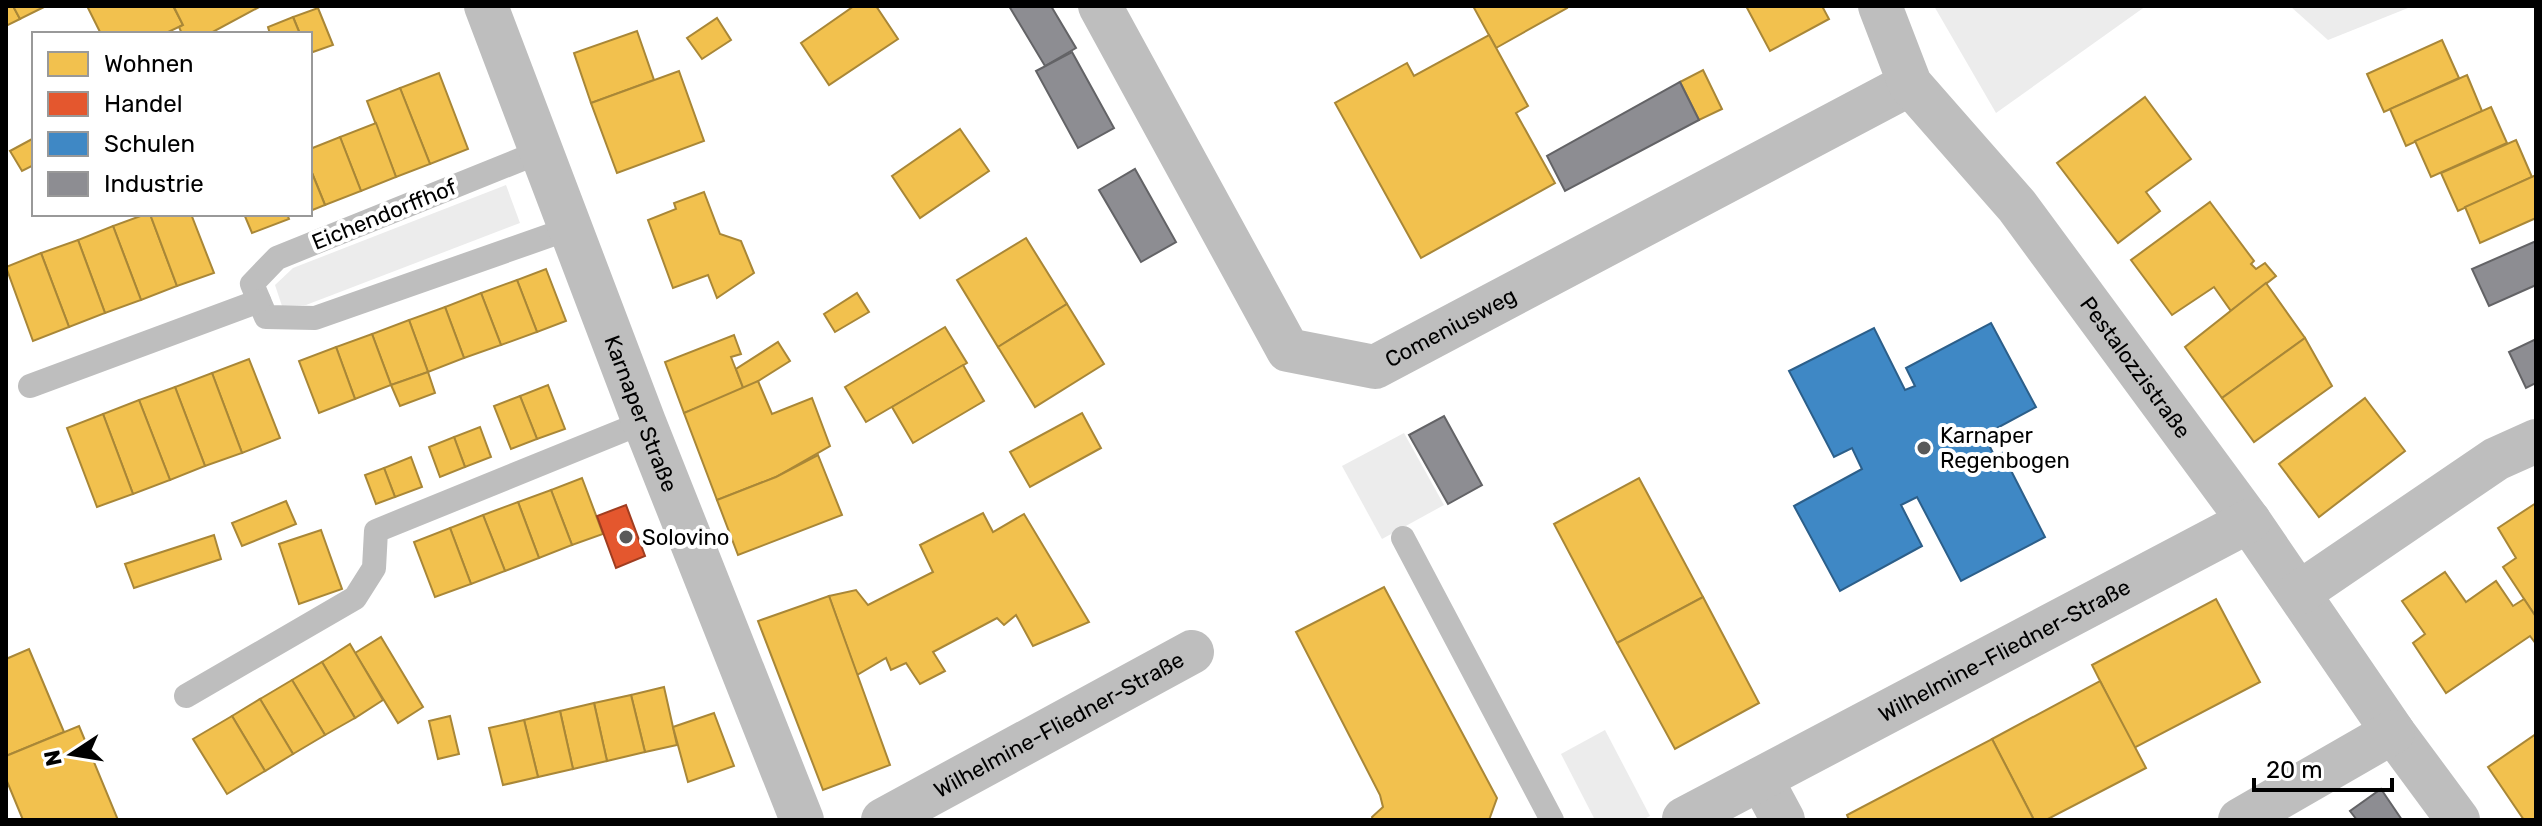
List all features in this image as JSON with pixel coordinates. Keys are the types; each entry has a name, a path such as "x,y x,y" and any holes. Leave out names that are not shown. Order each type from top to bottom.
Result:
{"street":[{"name":"Karnaper Straße","path":"486,6 644,422 802,820"},
{"name":"Comeniusweg","path":"1100,6 1288,350 1375,367 1910,84"},
{"name":"Pestalozzistraße","path":"1880,6 1910,84 2017,206 2249,521 2393,732 2458,820"},
{"path":"2299,593 2496,459 2536,441"},
{"name":"Wilhelmine-Fliedner-Straße","path":"1684,819 2249,521"},
{"name":"Wilhelmine-Fliedner-Straße","path":"883,820 1192,652"},
{"path":"2240,820 2393,732"},
{"path":"1761,779 1783,820"}],"lane":[{"name":"Eichendorffhof","path":"259,301 252,284 277,258 542,151"},
{"path":"30,386 259,301 266,317 315,318 571,228"},
{"path":"186,696 355,598 374,568 376,531 644,422"},
{"path":"1403,538 1552,820"}],"shaded area":[{"path":"1934,6 2146,6 1996,113"},
{"path":"2290,6 2413,6 2328,40"},
{"path":"506,185 520,223 306,305 282,306 275,285 293,268"},
{"path":"1404,433 1444,505 1382,539 1342,466"},
{"path":"1605,730 1650,816 1642,820 1595,820 1561,754"}],"building: Wohnen":[{"path":"6,6 13,6 20,19 6,26"},
{"path":"13,6 46,6 20,19"},
{"path":"87,6 173,6 183,25 168,32 100,32"},
{"path":"261,6 213,32 181,32 179,27 183,25 174,7"},
{"path":"854,6 876,6 898,39 829,85 801,43"},
{"path":"1473,6 1566,6 1567,8 1496,48"},
{"path":"1746,6 1822,6 1829,19 1770,51"},
{"path":"318,8 333,45 312,52 312,32 299,32 293,17"},
{"path":"293,17 299,32 269,32 268,27"},
{"path":"717,18 731,40 702,59 687,38"},
{"path":"637,31 654,80 591,103 574,53"},
{"path":"1489,35 1528,106 1516,113 1555,183 1421,258 1335,103 1407,63 1414,76"},
{"path":"2442,40 2459,78 2384,112 2367,74"},
{"path":"1703,70 1722,109 1699,120 1680,82"},
{"path":"679,71 704,141 617,173 591,103"},
{"path":"439,73 468,149 430,164 400,88"},
{"path":"2467,75 2482,111 2406,146 2390,109"},
{"path":"400,88 430,164 396,177 367,101"},
{"path":"2145,97 2191,159 2146,192 2160,211 2118,243 2057,163"},
{"path":"2491,107 2507,143 2431,177 2415,141"},
{"path":"376,123 396,177 361,191 340,137"},
{"path":"960,129 989,171 920,218 892,176"},
{"path":"340,137 361,191 325,205 312,173 312,148"},
{"path":"32,139 32,166 22,171 10,151"},
{"path":"2516,140 2532,177 2458,211 2441,173"},
{"path":"312,173 325,205 312,210"},
{"path":"2536,175 2536,218 2480,243 2465,207"},
{"path":"704,192 720,234 741,241 754,273 717,298 708,275 673,288 648,220 676,209 674,203"},
{"path":"2210,202 2254,261 2251,264 2256,269 2265,263 2276,276 2231,311 2214,287 2172,315 2131,260"},
{"path":"140,216 151,216 177,286 141,300 113,226"},
{"path":"151,216 192,216 214,273 177,286"},
{"path":"245,216 288,216 289,219 252,233"},
{"path":"113,226 141,300 105,313 78,240"},
{"path":"1026,238 1067,304 998,347 957,280"},
{"path":"78,240 105,313 69,327 41,253"},
{"path":"41,253 69,327 33,341 6,267"},
{"path":"546,269 566,321 537,332 517,280"},
{"path":"517,280 537,332 501,345 481,293"},
{"path":"2266,283 2305,338 2222,398 2185,347"},
{"path":"481,293 501,345 464,358 445,307"},
{"path":"857,293 869,312 835,332 824,314"},
{"path":"1067,304 1104,364 1035,407 998,347"},
{"path":"445,307 464,358 428,372 409,320"},
{"path":"409,320 428,372 391,385 372,334"},
{"path":"945,327 967,363 866,422 845,387"},
{"path":"372,334 391,385 355,399 336,347"},
{"path":"734,335 741,354 731,357 744,390 684,413 665,362"},
{"path":"2305,338 2332,386 2254,442 2222,398"},
{"path":"778,342 790,361 744,390 736,369"},
{"path":"336,347 355,399 319,413 299,361"},
{"path":"249,359 280,438 242,453 212,373"},
{"path":"963,365 984,401 913,443 892,407"},
{"path":"428,372 435,393 400,406 391,385"},
{"path":"212,373 242,453 205,466 175,387"},
{"path":"758,381 772,414 812,398 830,446 776,477 717,500 684,413"},
{"path":"548,385 565,429 537,439 520,396"},
{"path":"175,387 205,466 170,480 139,400"},
{"path":"520,396 537,439 511,449 494,406"},
{"path":"2365,398 2405,451 2319,517 2279,464"},
{"path":"139,400 170,480 133,494 103,414"},
{"path":"1082,413 1101,448 1030,487 1010,452"},
{"path":"103,414 133,494 97,507 67,428"},
{"path":"480,427 491,457 465,467 454,437"},
{"path":"454,437 465,467 440,477 429,447"},
{"path":"818,455 842,515 738,555 717,500 776,477"},
{"path":"411,457 422,487 395,497 384,468"},
{"path":"384,468 395,497 376,504 365,475"},
{"path":"582,478 603,534 572,545 551,490"},
{"path":"1639,478 1703,597 1617,643 1554,524"},
{"path":"551,490 572,545 539,558 518,502"},
{"path":"286,501 296,524 242,546 232,523"},
{"path":"518,502 539,558 505,571 483,515"},
{"path":"2536,503 2536,617 2503,567 2516,558 2498,528"},
{"path":"983,513 993,532 1024,514 1089,622 1033,646 1016,615 1004,625 997,618 933,652 945,671 920,684 906,663 891,670 886,658 857,675 829,596 856,590 868,605 933,572 920,545"},
{"path":"483,515 505,571 471,584 450,528"},
{"path":"450,528 471,584 435,597 414,542"},
{"path":"321,530 342,589 299,604 279,544"},
{"path":"214,535 221,559 134,588 125,564"},
{"path":"2445,572 2466,602 2496,581 2513,606 2524,599 2536,617 2536,644 2530,636 2446,693 2413,643 2425,634 2402,601"},
{"path":"1384,587 1497,798 1489,820 1373,820 1372,817 1383,807 1380,795 1296,632"},
{"path":"829,596 890,765 823,790 758,621"},
{"path":"1703,597 1759,703 1675,749 1617,643"},
{"path":"2216,599 2260,682 2134,748 2092,665"},
{"path":"381,637 423,707 398,723 355,653"},
{"path":"350,644 383,700 355,718 322,662"},
{"path":"29,649 64,732 6,756 6,659"},
{"path":"322,662 355,718 325,735 292,680"},
{"path":"292,680 325,735 293,754 260,699"},
{"path":"2100,681 2146,768 2046,820 2034,820 1992,739"},
{"path":"664,687 677,745 645,752 631,695"},
{"path":"631,695 645,752 607,761 594,703"},
{"path":"260,699 293,754 265,771 232,716"},
{"path":"594,703 607,761 573,769 560,711"},
{"path":"560,711 573,769 538,777 524,720"},
{"path":"714,713 734,766 688,782 673,727"},
{"path":"232,716 265,771 227,794 193,739"},
{"path":"450,716 459,754 438,759 429,721"},
{"path":"524,720 538,777 503,785 489,728"},
{"path":"79,726 118,820 23,820 6,779 6,756"},
{"path":"2536,734 2536,820 2524,820 2488,767"},
{"path":"1992,739 2034,820 1849,820 1847,815"}],"building: Handel":[{"path":"626,505 645,556 616,568 597,516"}],"building: Schulen":[{"path":"1991,323 2036,407 1984,435 1995,457 2002,453 2045,537 1961,581 1917,497 1901,505 1922,546 1840,591 1794,506 1862,469 1852,448 1834,457 1789,371 1874,328 1905,390 1915,386 1906,368"}],"building: Industrie":[{"path":"1009,6 1051,6 1076,48 1045,66"},
{"path":"1072,52 1114,128 1078,148 1036,71"},
{"path":"1680,82 1699,120 1565,191 1547,156"},
{"path":"1135,169 1176,242 1141,262 1099,190"},
{"path":"2536,241 2536,285 2489,306 2472,269"},
{"path":"2536,339 2536,383 2526,388 2509,352"},
{"path":"1444,416 1482,485 1448,504 1409,435"},
{"path":"2381,789 2402,820 2357,820 2350,811"}],"place":[{"name":"Karnaper Regenbogen","path":"1924,448"},
{"name":"Solovino","path":"626,537"}]}
